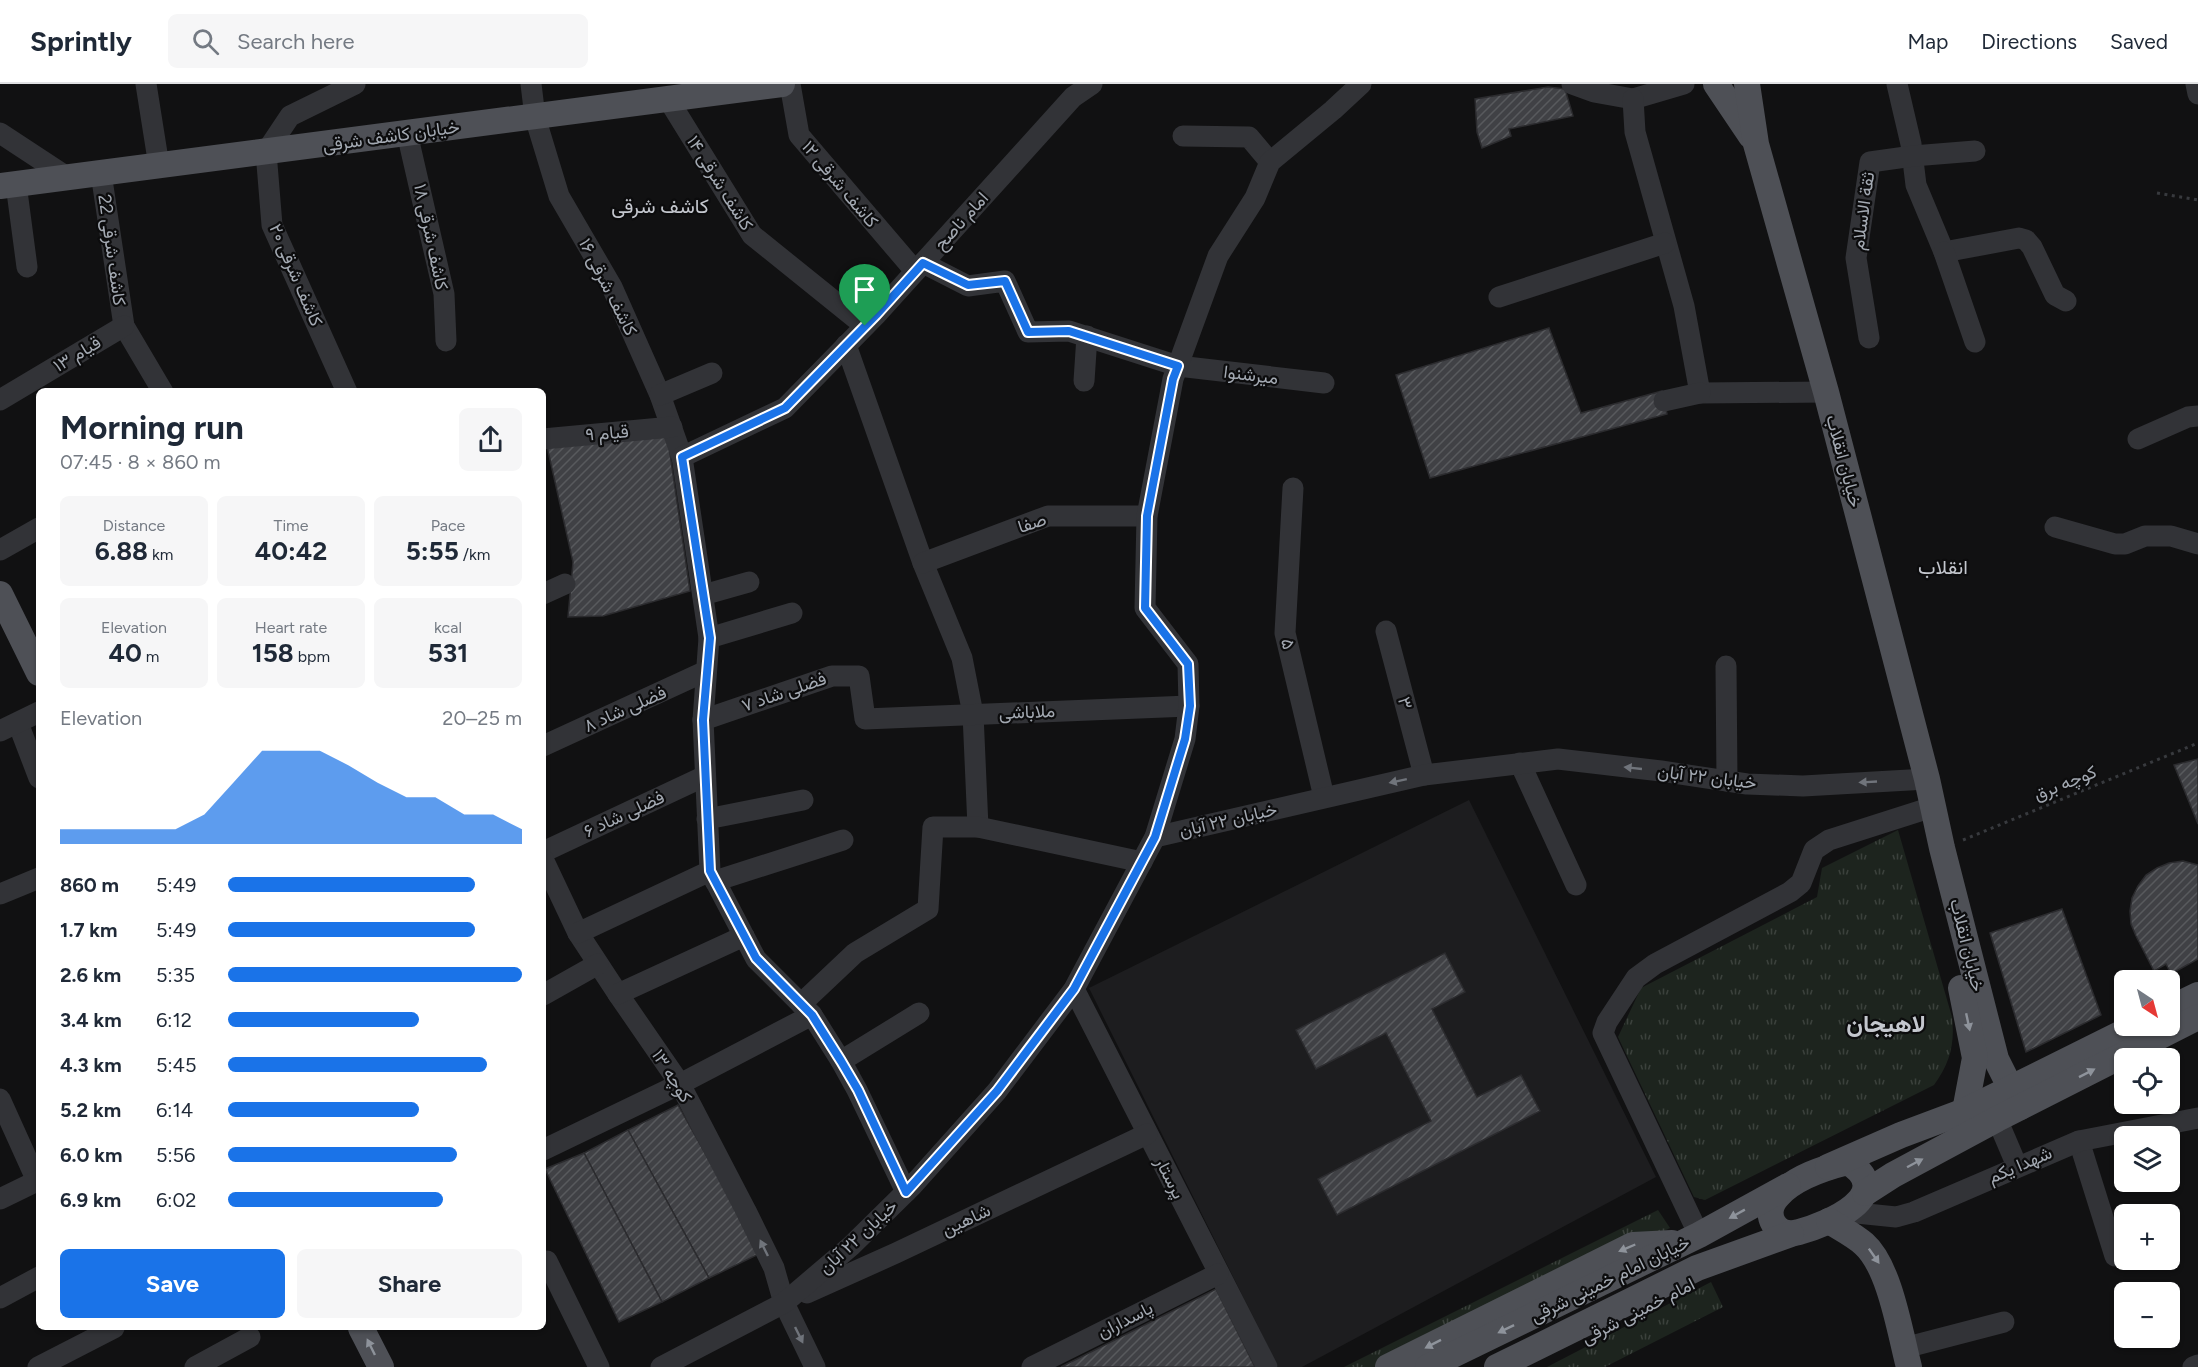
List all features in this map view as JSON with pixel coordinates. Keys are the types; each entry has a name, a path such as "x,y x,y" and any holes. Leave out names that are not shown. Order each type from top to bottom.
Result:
{"main road":[{"name":"خیابان کاشف شرقی","path":"8,185 535,117 665,93 782,84"},
{"path":"1716,84 1756,144"},
{"path":"1746,84 1756,144"},
{"name":"خیابان انقلاب","path":"1756,144 1826,392 1927,779 1942,848 1996,1059 2016,1097"},
{"path":"2,602 36,667"},
{"name":"خیابان انقلاب","path":"1927,779 1923,810 1975,1058 1965,1111"},
{"path":"2180,1004 2198,995"},
{"path":"1828,1167 1901,1135 1965,1111 2016,1097 2198,1017"},
{"path":"1864,1193 1997,1119 2016,1097 2119,1036"},
{"path":"1828,1167 1848,1162 1859,1169 1865,1179 1864,1193 1857,1205 1838,1216 1876,1257 1884,1273 1906,1358"},
{"name":"خیابان امام خمینی شرقی","path":"1428,1367 1692,1239 1788,1186 1828,1167"},
{"path":"1788,1186 1770,1207 1771,1218 1779,1230 1791,1234"},
{"name":"خیابان امام خمینی شرقی","path":"1497,1367 1696,1268 1813,1228 1838,1216"},
{"path":"1388,1367 1633,1245 1692,1239"},
{"name":"امام خمینی شرقی","path":"1526,1367 1721,1269 1747,1250"},
{"path":"363,1330 381,1367"}],"street":[{"path":"146,84 159,166"},
{"path":"266,152 290,116 355,84"},
{"name":"کاشف شرقی ۱۶","path":"531,84 535,117 559,196 612,286 660,395 682,457 710,638 703,720 712,876"},
{"name":"کاشف شرقی ۱۲","path":"790,84 799,135 919,267"},
{"name":"امام ناصح","path":"682,457 785,408 865,326 1073,97 1092,84"},
{"path":"1155,837 1185,739 1190,706 1188,664 1145,608 1147,516 1173,379 1218,256 1255,198 1269,162 1334,110 1361,84"},
{"path":"1572,84 1593,92 1633,99 1684,84"},
{"path":"1897,84 1913,156 1916,185 1944,252 1975,342"},
{"path":"2196,84 2198,94"},
{"name":"کاشف شرقی ۱۴","path":"665,93 752,235 865,326"},
{"path":"1633,99 1635,132 1684,306 1700,393"},
{"path":"0,134 67,177"},
{"name":"کاشف شرقی ۱۸","path":"407,134 444,294 446,341"},
{"path":"1183,136 1249,137 1269,162"},
{"path":"1913,156 1975,151"},
{"name":"کاشف شرقی ۲۰","path":"266,152 272,225 345,388"},
{"name":"ثقة‌ الاسلام","path":"1869,338 1856,258 1870,162 1913,156"},
{"name":"کاشف شرقی 22","path":"101,173 124,326"},
{"path":"8,185 27,267"},
{"path":"1944,252 2019,238 2026,240 2032,247 2055,295 2066,301"},
{"path":"1498,297 1665,243"},
{"name":"میرشنوا","path":"919,267 968,285 1005,281 1028,332 1069,331 1178,366 1324,383"},
{"path":"124,326 161,388"},
{"name":"قیام ۱۳","path":"0,400 124,326"},
{"path":"1084,381 1087,336"},
{"path":"846,345 923,563 962,658 973,714 978,826"},
{"path":"660,395 712,374"},
{"path":"1664,401 1700,393 1826,392"},
{"path":"2138,439 2188,417 2198,416"},
{"name":"قیام ۹","path":"546,439 672,427"},
{"name":"۵","path":"1293,488 1285,633 1324,797"},
{"name":"صفا","path":"923,563 1048,516 1147,516"},
{"path":"2055,527 2115,544 2126,544 2145,536 2171,536 2198,544"},
{"path":"0,550 36,530"},
{"path":"703,595 749,582"},
{"path":"546,593 565,584"},
{"path":"710,638 792,613"},
{"name":"۳","path":"1386,631 1424,775"},
{"path":"1726,666 1727,781"},
{"name":"فضلی شاد ۸","path":"546,745 706,671"},
{"name":"فضلی شاد ۷","path":"703,720 832,676 859,676 865,719"},
{"name":"ملاباشی","path":"865,719 1190,706"},
{"path":"36,714 9,727 36,773"},
{"name":"خیابان ۲۲ آبان","path":"661,1367 784,1303 851,1246 906,1192 997,1091 1074,989 1155,837 1424,775 1558,759 1747,784 1803,786 1927,779"},
{"path":"1520,763 1576,885"},
{"name":"فضلی شاد ۶","path":"546,851 705,776"},
{"path":"707,819 803,800"},
{"path":"1692,1239 1603,1033 1607,1022 1636,978 1655,964 1790,892 1801,883 1814,850 1829,840 1923,810"},
{"path":"546,1149 680,1084 806,1010 855,953 928,909 933,827 978,826 1142,862"},
{"path":"579,933 712,876 843,840"},
{"name":"کوچه ۱۳","path":"546,865 579,933 680,1084 774,1268 784,1303 815,1367"},
{"path":"712,876 756,958 806,1010 841,1061 858,1090 906,1192"},
{"path":"0,894 36,879"},
{"path":"618,994 744,936"},
{"path":"546,993 598,964"},
{"name":"پرستار","path":"1074,989 1267,1367"},
{"path":"841,1061 919,1013"},
{"path":"0,1100 36,1176"},
{"name":"شهدا یکم","path":"1838,1216 1896,1217 1914,1212 2079,1141 2198,1118"},
{"path":"1997,1119 2017,1166"},
{"name":"شاهین","path":"784,1303 896,1253 1148,1134"},
{"path":"2079,1141 2114,1253"},
{"path":"0,1199 36,1181"},
{"path":"546,1262 599,1367"},
{"name":"پاسداران","path":"1032,1367 1218,1274"},
{"path":"0,1298 36,1278"},
{"path":"1906,1358 2004,1323"},
{"path":"38,1367 110,1330"},
{"path":"195,1367 250,1337"},
{"path":"2193,1367 2198,1365"}],"path":[{"path":"2157,193 2198,200"},
{"name":"کوچه برق","path":"1942,848 2198,743"}],"shaded area":[{"path":"1469,800 1656,1177 1302,1367 1278,1367 1089,988"}],"green space":[{"path":"1898,830 1952,1017 1952,1045 1944,1069 1934,1085 1705,1200 1694,1197 1618,1037 1641,988 1817,897 1822,868"},
{"path":"1658,1210 1670,1228 1394,1367 1344,1367"},
{"path":"1711,1282 1723,1307 1605,1367 1547,1367"}],"building":[{"path":"1548,87 1565,89 1573,116 1509,129 1511,136 1482,148 1477,132 1475,99"},
{"path":"1549,328 1581,413 1662,391 1667,414 1430,478 1396,375"},
{"path":"667,433 690,591 603,616 568,617 573,562 546,442"},
{"path":"2198,759 2198,824 2174,765"},
{"path":"2183,861 2198,865 2198,959 2178,970 2169,970 2166,964 2153,970 2131,924 2130,911 2132,898 2146,875 2169,863"},
{"path":"2062,909 2101,1015 2026,1052 1990,933"},
{"path":"1445,953 1465,992 1432,1009 1477,1097 1521,1075 1540,1111 1337,1215 1318,1179 1431,1121 1386,1033 1316,1069 1296,1030"},
{"path":"678,1105 761,1253 709,1278 628,1130"},
{"path":"628,1130 709,1278 662,1302 584,1153"},
{"path":"584,1153 662,1302 619,1322 546,1169"},
{"path":"1216,1289 1255,1367 1061,1367"}],"district":[{"name":"کاشف شرقی","path":"660,206"},
{"name":"انقلاب","path":"1943,567"},
{"name":"لاهیجان","path":"1886,1024"}],"route":[{"path":"923,263 968,285 1005,281 1028,332 1069,331 1178,366 1173,379 1147,516 1145,608 1188,664 1190,706 1185,739 1155,837 1074,989 997,1091 906,1192 858,1090 841,1061 812,1015 756,958 710,871 703,720 710,638 682,457 785,408 865,326 923,263"}]}
